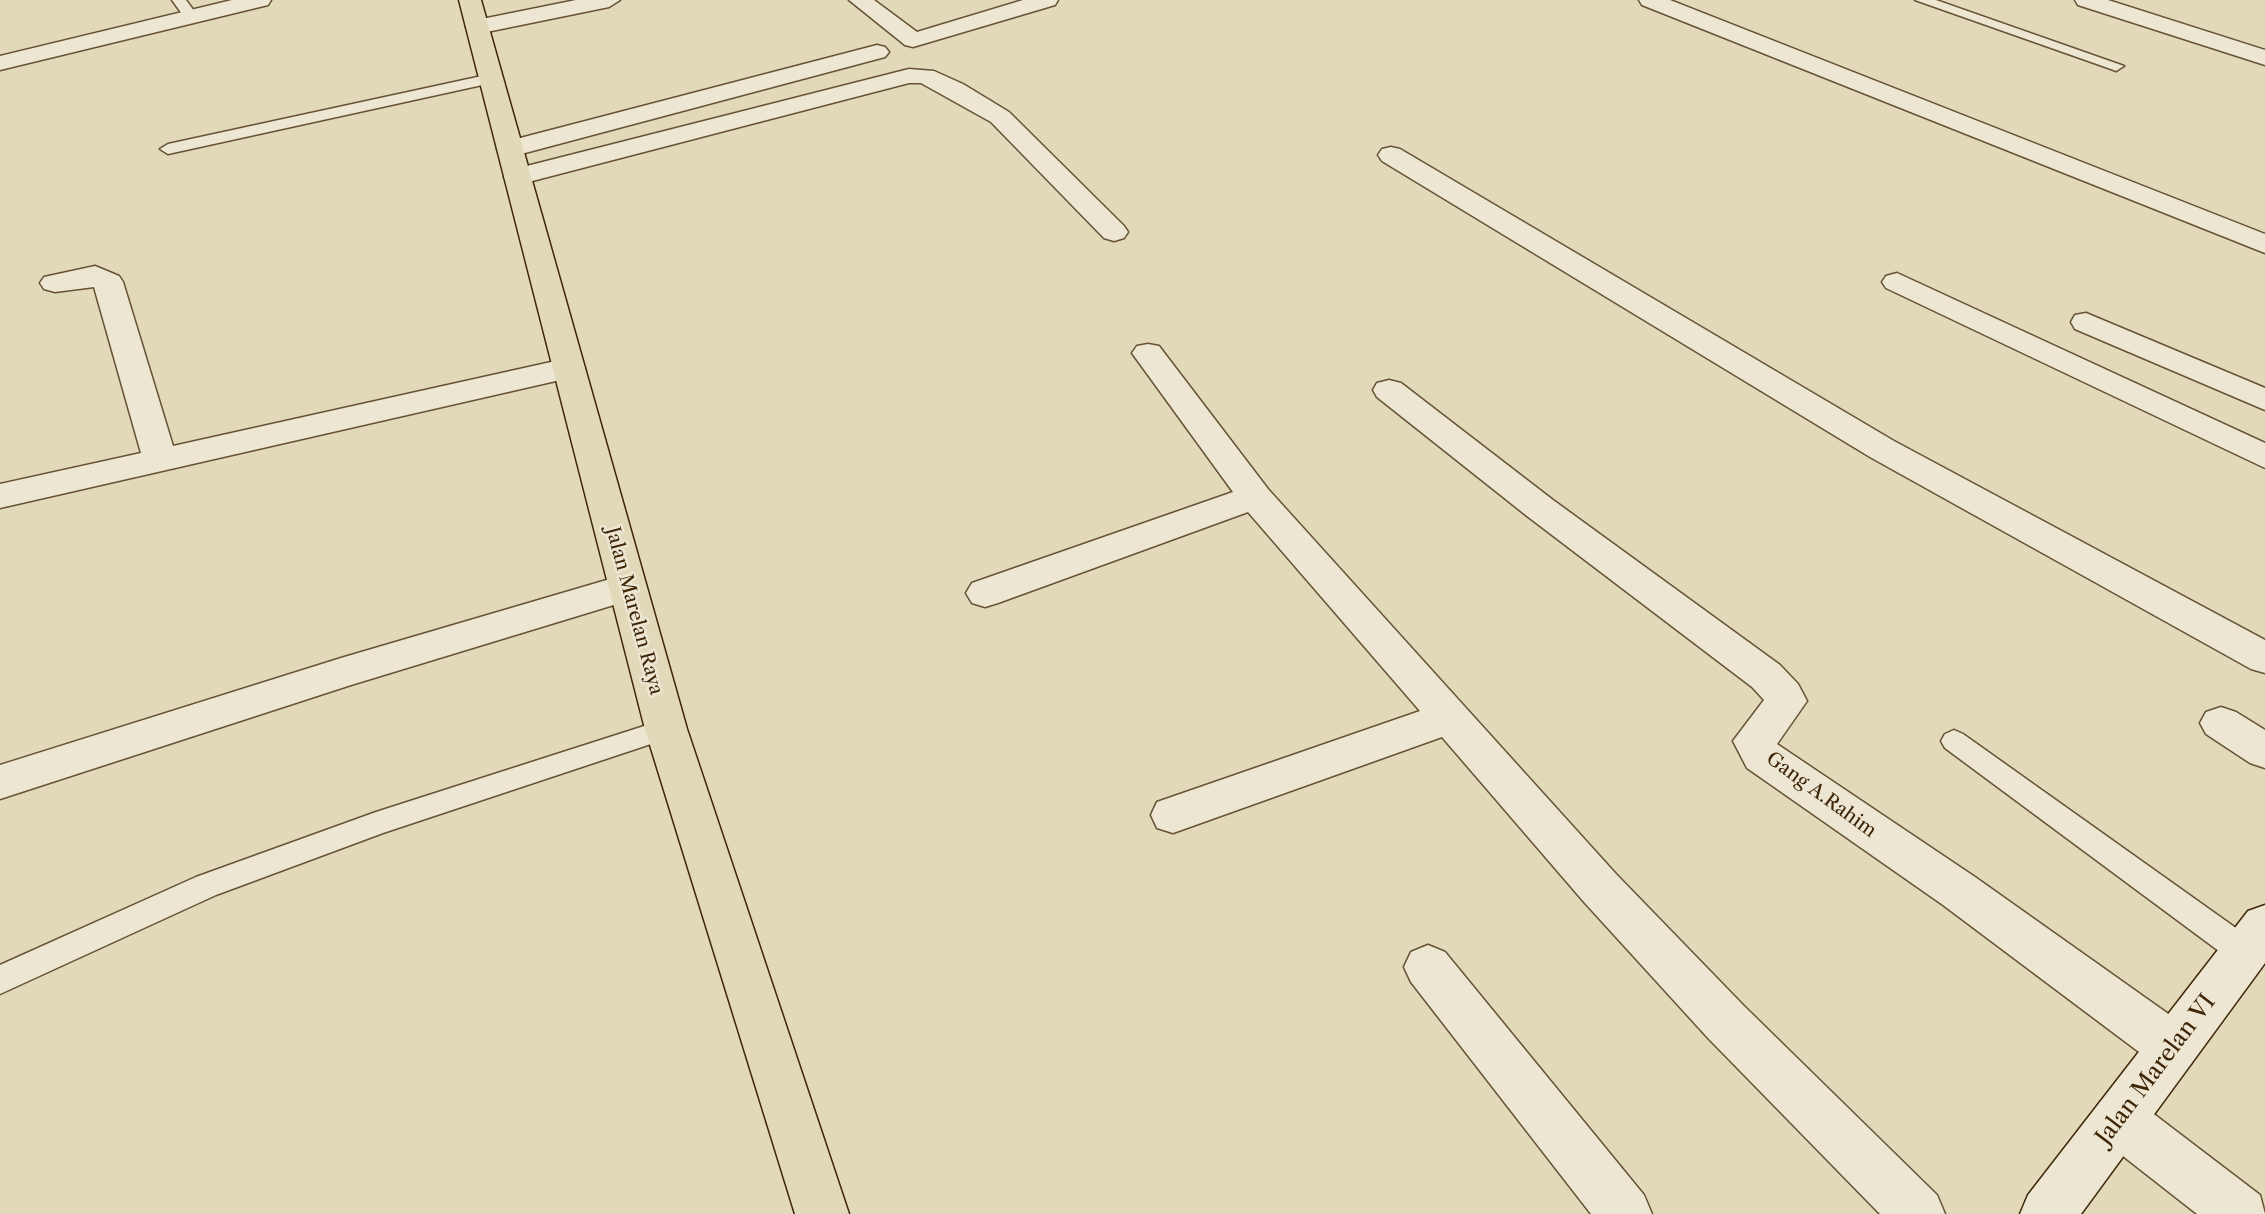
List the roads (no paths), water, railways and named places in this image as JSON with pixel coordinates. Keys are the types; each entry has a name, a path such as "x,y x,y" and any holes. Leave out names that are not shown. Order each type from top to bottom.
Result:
{"main road":[{"name":"Jalan Marelan Raya","path":"474,14 666,729 822,1214"}],"street":[{"path":"0,63 184,8 260,0"},
{"path":"474,14 609,0"},
{"path":"860,0 913,40 1047,0"},
{"path":"1650,0 2265,244"},
{"path":"2086,0 2265,58"},
{"path":"514,163 877,51"},
{"path":"514,163 909,76 925,76 954,89 1000,117 1114,232"},
{"path":"1391,155 1882,449 2265,658"},
{"path":"55,283 95,275 108,282 160,461"},
{"path":"1897,282 2265,457"},
{"path":"2086,322 2265,400"},
{"path":"1148,353 1255,496 1600,888 1726,1022 1918,1214"},
{"path":"0,496 569,368"},
{"name":"Gang A.Rahim","path":"1389,390 1540,508 1766,676 1784,695 1786,701 1754,741 1762,756 1959,891 2173,1047"},
{"path":"985,593 1255,496"},
{"path":"0,782 341,673 627,587"},
{"path":"1173,815 1448,718"},
{"path":"2221,723 2265,751"},
{"name":"Jalan Marelan VI","path":"2047,1214 2255,940"},
{"path":"1428,967 1625,1214"},
{"path":"2119,1120 2241,1214"}],"lane":[{"path":"1922,0 2116,66"},
{"path":"168,149 491,79"},
{"path":"0,980 206,886 376,824 666,729"},
{"path":"1954,741 2255,940"}]}
